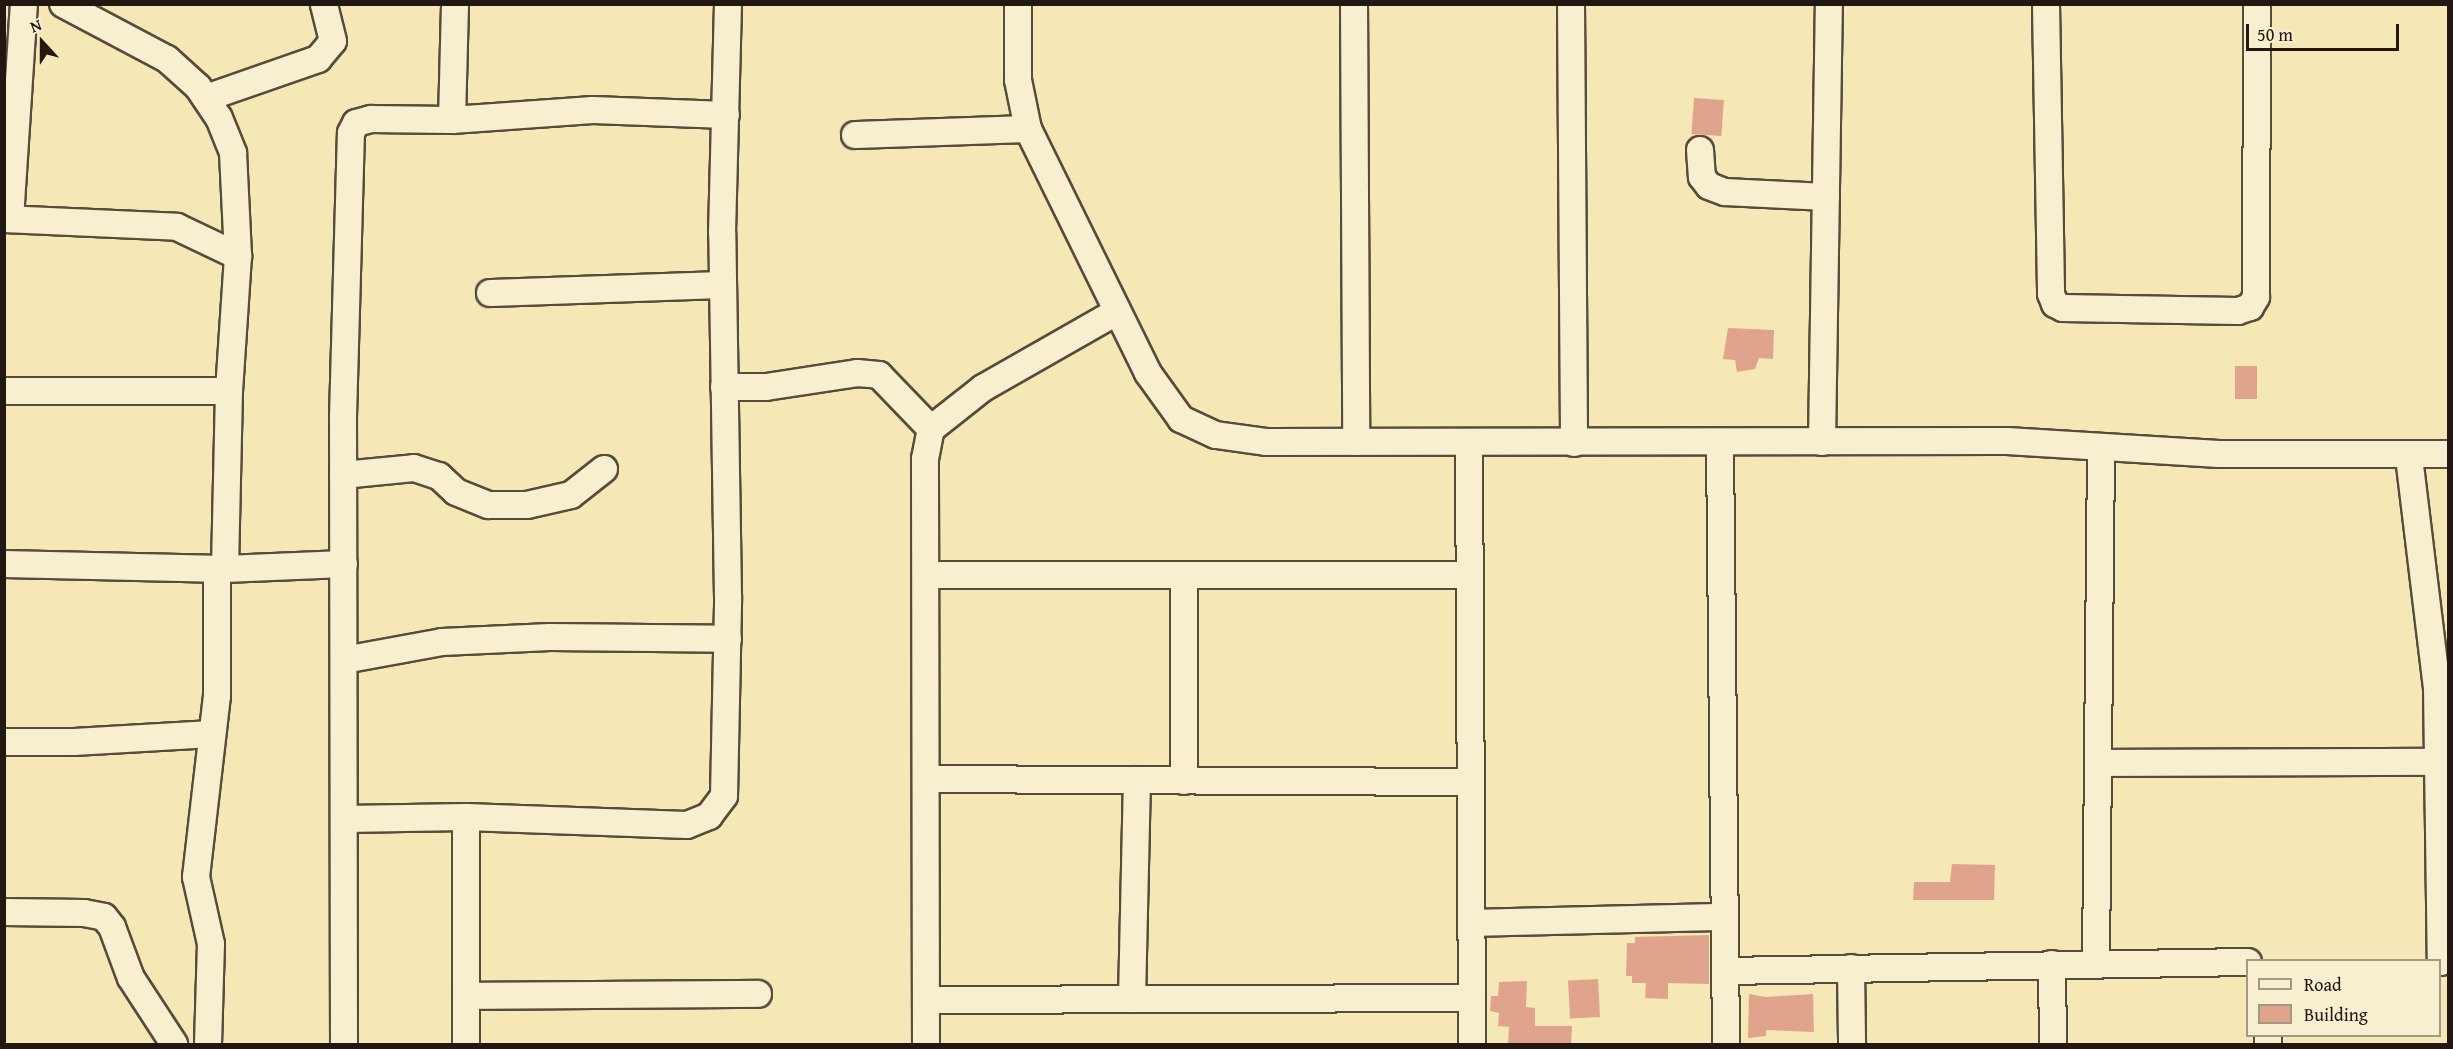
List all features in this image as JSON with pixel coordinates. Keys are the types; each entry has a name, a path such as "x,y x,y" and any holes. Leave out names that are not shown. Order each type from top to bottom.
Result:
{"street":[{"path":"24,4 7,219 177,227 238,256"},
{"path":"63,4 167,59 206,99 219,118 233,153 238,256 229,391 217,696 196,877 211,944 208,1044"},
{"path":"206,99 318,59 333,41 324,4"},
{"path":"452,120 455,4"},
{"path":"345,819 466,817 687,825 709,816 724,796 728,639 723,285 728,4"},
{"path":"1018,4 1018,80 1028,129 1148,373 1181,419 1216,435 1266,442 2007,441 2219,454 2409,457 2448,454"},
{"path":"1354,4 1356,442"},
{"path":"1570,4 1574,443"},
{"path":"1822,442 1829,4"},
{"path":"2046,4 2051,294 2055,304 2063,308 2238,311 2250,307 2256,297 2257,4"},
{"path":"344,1044 343,475 351,133 356,123 371,119 452,120 593,110 726,114"},
{"path":"855,135 1028,129"},
{"path":"1700,150 1702,177 1708,186 1725,192 1826,197"},
{"path":"490,294 723,285"},
{"path":"926,1044 925,459 931,429 984,388 1116,312"},
{"path":"724,387 766,387 857,374 879,375 931,429"},
{"path":"4,391 229,391"},
{"path":"1719,442 1726,1044"},
{"path":"1469,443 1467,575 1472,1044"},
{"path":"2096,962 2100,447"},
{"path":"2409,457 2438,688 2443,962"},
{"path":"343,475 414,468 439,476 456,492 489,505 527,505 571,495 604,469"},
{"path":"4,564 221,569 344,564"},
{"path":"926,575 1467,575"},
{"path":"1184,575 1184,781"},
{"path":"344,660 442,642 550,637 728,639"},
{"path":"4,742 74,742 212,734"},
{"path":"2099,763 2438,762"},
{"path":"926,779 1470,782"},
{"path":"1132,999 1137,780"},
{"path":"466,817 466,1044"},
{"path":"4,912 84,913 104,917 112,927 131,978 174,1044"},
{"path":"1472,922 1725,917"},
{"path":"1726,971 2096,962 2246,962"},
{"path":"2052,964 2054,1044"},
{"path":"1851,968 1852,1044"},
{"path":"466,996 758,994"},
{"path":"926,1000 1472,998"}],"building":[{"path":"1694,98 1724,100 1721,136 1691,134"},
{"path":"1728,328 1774,330 1773,359 1759,358 1755,369 1737,372 1735,360 1723,359"},
{"path":"2235,366 2257,366 2257,399 2235,399"},
{"path":"1952,864 1995,865 1994,900 1913,900 1914,882 1950,882"},
{"path":"1709,935 1709,984 1668,983 1668,999 1645,998 1646,983 1632,983 1632,976 1626,976 1627,943 1635,943 1635,937"},
{"path":"1598,979 1600,1017 1570,1019 1568,981"},
{"path":"1527,981 1526,1007 1535,1008 1535,1026 1572,1026 1571,1044 1508,1044 1509,1027 1498,1026 1499,1013 1490,1011 1491,996 1498,996 1499,982"},
{"path":"1749,994 1766,997 1813,994 1814,1032 1766,1030 1766,1036 1748,1038"}]}
